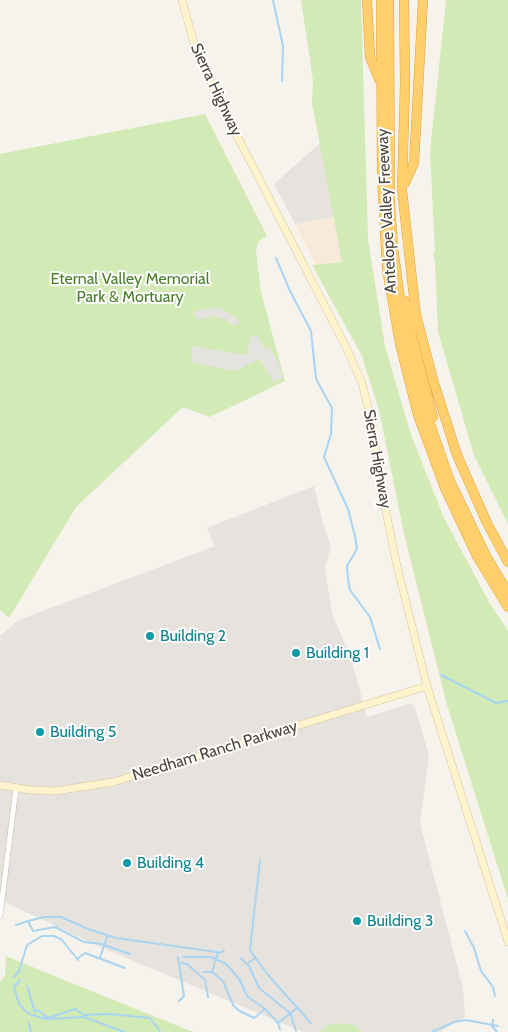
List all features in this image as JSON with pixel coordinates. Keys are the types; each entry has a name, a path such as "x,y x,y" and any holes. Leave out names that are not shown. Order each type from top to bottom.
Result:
{"highway":[{"path":"367,0 370,57 381,84"},
{"name":"Antelope Valley Freeway","path":"381,0 382,178 387,269 405,368 424,432 445,488 477,556 508,608"},
{"path":"389,0 390,203 393,247 403,322 422,400 449,479 486,556 508,593"},
{"path":"395,0 398,246 412,337 431,410 448,460 474,520 508,583"},
{"name":"Antelope Valley Freeway","path":"404,0 406,83 402,190 416,314 434,383 466,479 508,562"},
{"path":"402,190 414,162 425,0"}],"main road":[{"name":"Sierra Highway","path":"182,0 194,43 218,99 343,341 362,383 372,423 395,556 427,686 508,942"},
{"name":"Needham Ranch Parkway","path":"0,785 56,791 113,782 427,686"}],"street":[{"path":"0,916 16,788"}],"shaded area":[{"path":"320,143 334,217 295,224 274,184"},
{"path":"334,217 343,263 317,267 295,224"},
{"path":"220,308 240,322 235,326 226,320 213,316 197,320 193,312 203,309"},
{"path":"256,335 265,349 270,347 283,378 274,382 259,359 236,371 191,362 192,346 245,355 249,352 246,348 250,345 250,338"},
{"path":"314,486 323,524 331,546 325,567 332,614 350,655 367,717 411,703 415,708 429,755 420,823 463,988 465,1017 440,1032 303,1032 105,949 0,900 0,636 19,620 215,546 207,528"}],"green space":[{"path":"301,0 361,0 368,239 385,346 411,435 444,518 489,602 508,631 508,899 447,705 404,534 379,410 362,356 312,265 342,262 312,103 313,81"},
{"path":"446,0 508,0 508,524 474,455 438,332 430,152"},
{"name":"Eternal Valley Memorial Park & Mortuary","path":"205,114 267,236 259,241 256,250 261,292 285,381 210,417 183,407 76,507 9,618 0,610 0,154"},
{"path":"6,956 193,1032 0,1032 0,982 5,976"},
{"path":"343,1023 353,1025 363,1032 319,1032 329,1025"}],"waterway":[{"path":"273,0 283,46 282,81"},
{"path":"276,258 290,291 311,331 316,379 332,408 331,434 324,457 348,509 355,536 357,549 347,566 350,590 370,617 380,649"},
{"path":"441,675 496,703 508,701"},
{"path":"260,860 250,950 268,975 311,1023"},
{"path":"28,921 44,917 61,917 88,929 116,938 217,952"},
{"path":"16,925 28,921 33,931 55,927 84,942 101,944 130,954"},
{"path":"465,931 474,948 481,971 493,987 495,996"},
{"path":"14,977 19,971 27,945 42,936 54,936 62,940 78,960"},
{"path":"100,958 107,937"},
{"path":"212,972 218,953 224,951"},
{"path":"77,959 85,953 125,968"},
{"path":"178,957 184,996 179,1001"},
{"path":"183,957 211,957 226,964 240,980 247,996 265,1009 278,1023 280,1030"},
{"path":"241,958 249,966 259,988 290,1013 296,1031"},
{"path":"247,964 255,958"},
{"path":"181,963 187,964 205,980 208,997"},
{"path":"203,972 212,972 223,981 233,1005 238,1010 254,1018 265,1009"},
{"path":"20,980 14,987 19,1004 29,1014 46,1019"},
{"path":"27,986 35,1012 38,1010 48,1018 75,1009 84,1015 109,1014 150,1018 160,1031"},
{"path":"278,1023 297,1008"},
{"path":"45,1017 48,1019 84,1017 124,1032"},
{"path":"432,1032 454,1022 466,1020 498,1026"},
{"path":"493,1020 492,1026 497,1032"},
{"path":"29,1023 31,1032"}],"place":[{"name":"Building 2","path":"150,636"},
{"name":"Building 1","path":"296,653"},
{"name":"Building 5","path":"40,732"},
{"name":"Building 4","path":"127,863"},
{"name":"Building 3","path":"357,921"}]}
